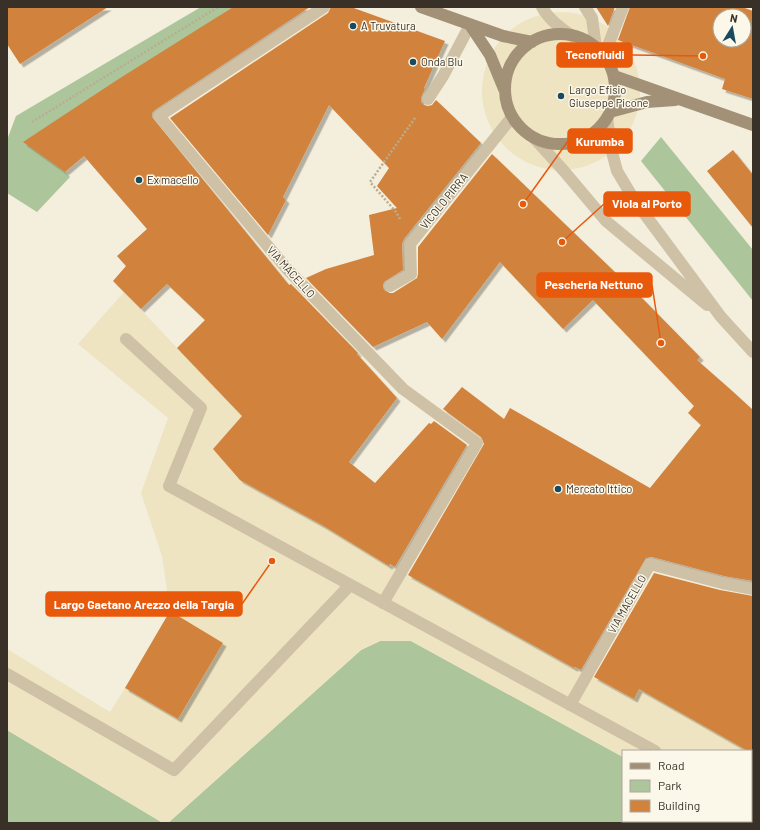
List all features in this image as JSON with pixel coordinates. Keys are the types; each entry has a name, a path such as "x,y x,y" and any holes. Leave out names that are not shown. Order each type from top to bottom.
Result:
{"main road":[{"path":"421,7 503,36 532,42"},
{"path":"470,25 490,56 505,89"},
{"path":"558,34 572,36 585,40 600,52 610,66 614,76 615,94 609,115 593,134 574,142 554,144 534,138 525,132 512,117 507,104 505,89 506,76 512,62 520,51 532,42 544,36 558,34"},
{"path":"614,76 753,125"},
{"path":"609,115 647,102 680,100"}],"street":[{"name":"VIA MACELLO","path":"324,7 159,116 288,269 403,389 477,443 383,603"},
{"path":"542,7 545,13 556,24 572,36"},
{"path":"585,7 592,18 600,52"},
{"path":"600,52 623,7"},
{"path":"428,99 443,76 470,25"},
{"path":"609,115 612,152 617,171 636,201 721,317 753,352"},
{"name":"VICOLO PIRRA","path":"410,244 512,117"},
{"path":"534,138 606,221 721,317"},
{"path":"390,286 410,274 410,244"},
{"path":"126,339 201,408 170,486 653,750"},
{"name":"VIA MACELLO","path":"570,705 650,564 722,583 753,589"},
{"path":"7,674 174,770 350,585"}],"path":[{"path":"32,122 218,7"},
{"path":"410,244 396,212 370,182 428,99"}],"green space":[{"path":"201,7 233,7 24,142 70,177 37,212 7,193 7,140 16,116"},
{"path":"661,137 753,250 753,301 641,161"},
{"path":"380,641 411,641 622,756 622,822 742,823 168,823 361,650"},
{"path":"7,730 163,823 7,823"}],"shaded area":[{"name":"Largo Efisio Giuseppe Picone","path":"569,12 584,15 598,21 617,35 627,47 637,68 640,91 637,114 627,135 617,147 605,157 584,167 569,170 553,170 538,167 517,157 505,147 495,135 485,114 483,106 482,83 485,68 495,47 505,35 517,25 538,15 546,13"},
{"path":"124,292 242,416 213,449 237,477 322,525 389,566 531,632 531,644 574,668 634,699 639,688 746,750 622,750 622,756 411,641 380,641 361,650 168,823 163,823 7,730 7,649 110,712 125,688 178,719 223,643 170,611 162,556 141,493 168,418 78,344"},
{"path":"752,754 753,823 740,822 752,822"}],"building":[{"path":"7,7 108,7 20,64 7,44"},
{"path":"233,7 310,7 155,110 152,113 152,117 289,285 291,284 358,353 357,354 397,398 349,462 375,483 429,423 431,424 434,421 467,445 395,567 390,564 389,566 322,525 240,480 213,449 242,416 177,348 205,320 167,284 141,309 113,281 126,266 117,256 147,229 84,156 65,172 23,142 117,80"},
{"path":"331,7 351,7 445,41 424,88 421,102 428,106 432,105 436,100 481,143 404,239 402,244 403,270 384,282 384,290 393,293 417,278 418,247 492,154 643,299 700,357 697,360 753,410 753,581 724,576 652,557 646,558 581,670 575,667 574,668 408,575 484,444 481,437 443,409 462,387 504,419 510,408 650,488 701,425 688,413 694,406 593,300 563,329 500,262 442,339 427,322 373,347 306,278 326,269 374,255 369,215 397,208 377,186 389,168 329,105 283,197 286,200 268,235 170,118 328,13"},
{"path":"596,7 615,7 608,26"},
{"path":"630,7 745,8 712,8 712,48 752,48 753,11 753,99 722,89 725,79 618,40"},
{"path":"733,150 753,175 753,228 707,171"},
{"path":"654,573 720,590 753,596 753,754 752,750 746,750 639,689 634,699 594,677"},
{"path":"170,611 223,643 178,719 125,688"}],"place":[{"name":"A Truvatura","path":"353,26"},
{"name":"Tecnofluidi","path":"703,56"},
{"name":"Onda Blu","path":"413,62"},
{"name":"Largo Efisio Giuseppe Picone","path":"561,96"},
{"name":"Ex macello","path":"139,180"},
{"name":"Kurumba","path":"523,204"},
{"name":"Viola al Porto","path":"562,242"},
{"name":"Pescheria Nettuno","path":"661,343"},
{"name":"Mercato Ittico","path":"558,489"},
{"name":"Largo Gaetano Arezzo della Targia","path":"272,561"}]}
